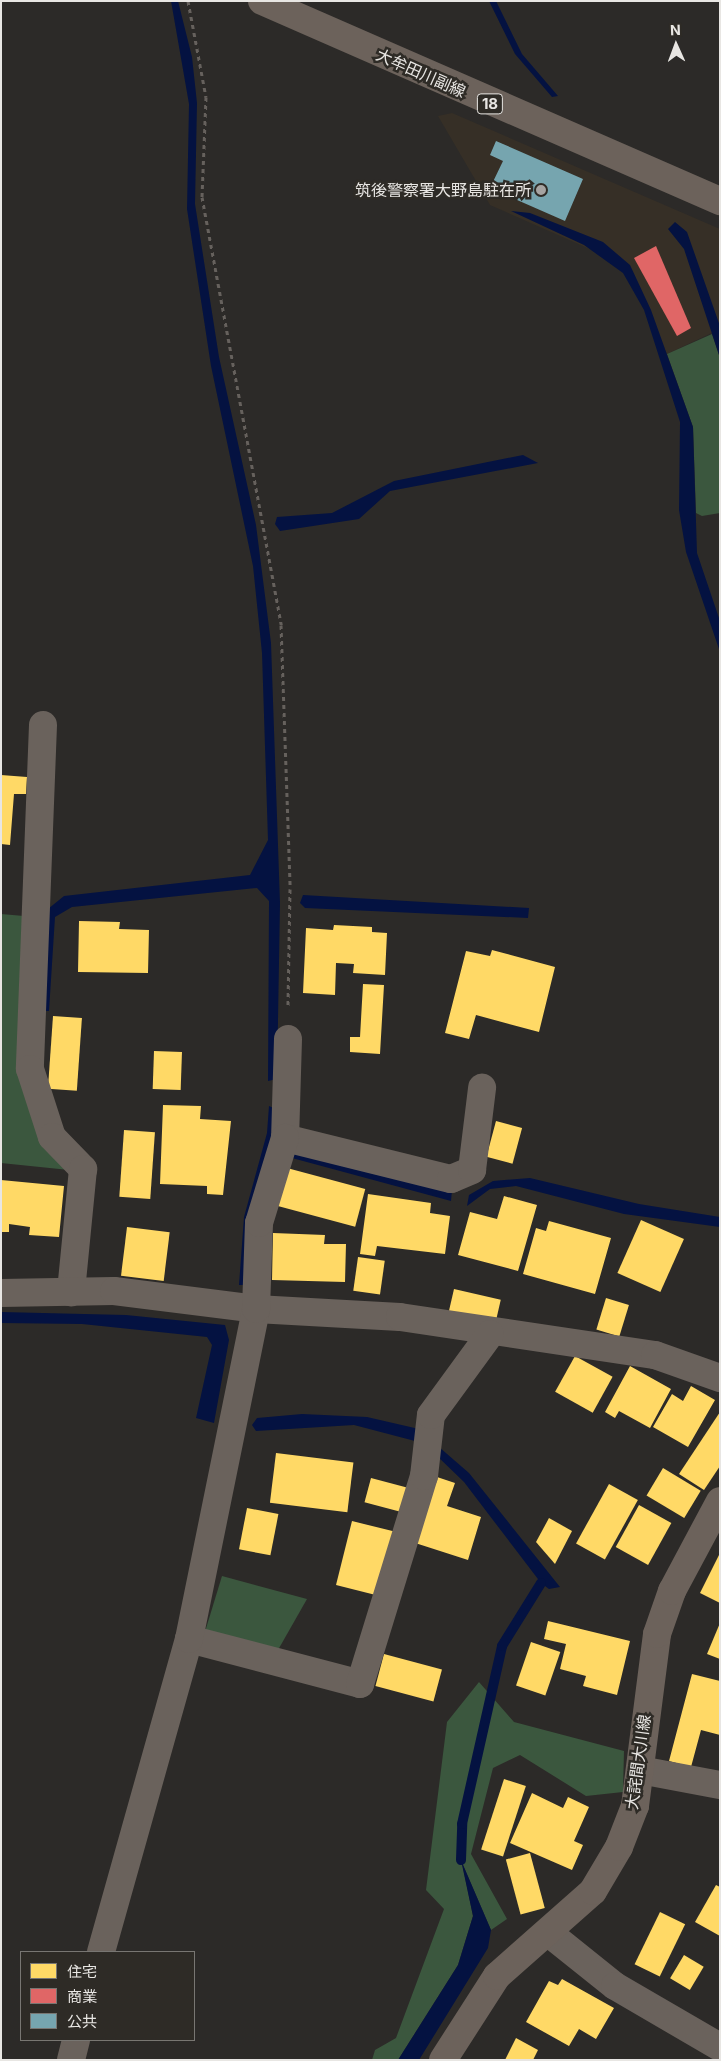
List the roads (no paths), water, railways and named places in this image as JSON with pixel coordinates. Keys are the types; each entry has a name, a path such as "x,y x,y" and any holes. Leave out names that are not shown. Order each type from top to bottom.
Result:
{"main road":[{"name":"大牟田川副線","path":"262,1 720,201"},
{"name":"大詫間大川線","path":"443,2060 497,1976 550,1934 593,1891 620,1847 635,1806 657,1634 672,1590 720,1501"}],"street":[{"path":"43,725 30,1069 52,1137 83,1169 71,1292"},
{"path":"101,1951 189,1639 256,1309 260,1222 285,1138 288,1039"},
{"path":"285,1138 451,1179 472,1170 482,1088"},
{"path":"1,1293 114,1291 256,1309 400,1317 490,1334 655,1355 720,1378"},
{"path":"189,1639 360,1684 424,1476 431,1414 490,1334"},
{"path":"640,1770 720,1785"},
{"path":"550,1934 615,1986 720,2047"},
{"path":"71,2060 76,2041"}],"waterway":[{"path":"461,1860 462,1824 502,1646 541,1583"}],"place":[{"name":"筑後警察署大野島駐在所","path":"541,190"}]}
